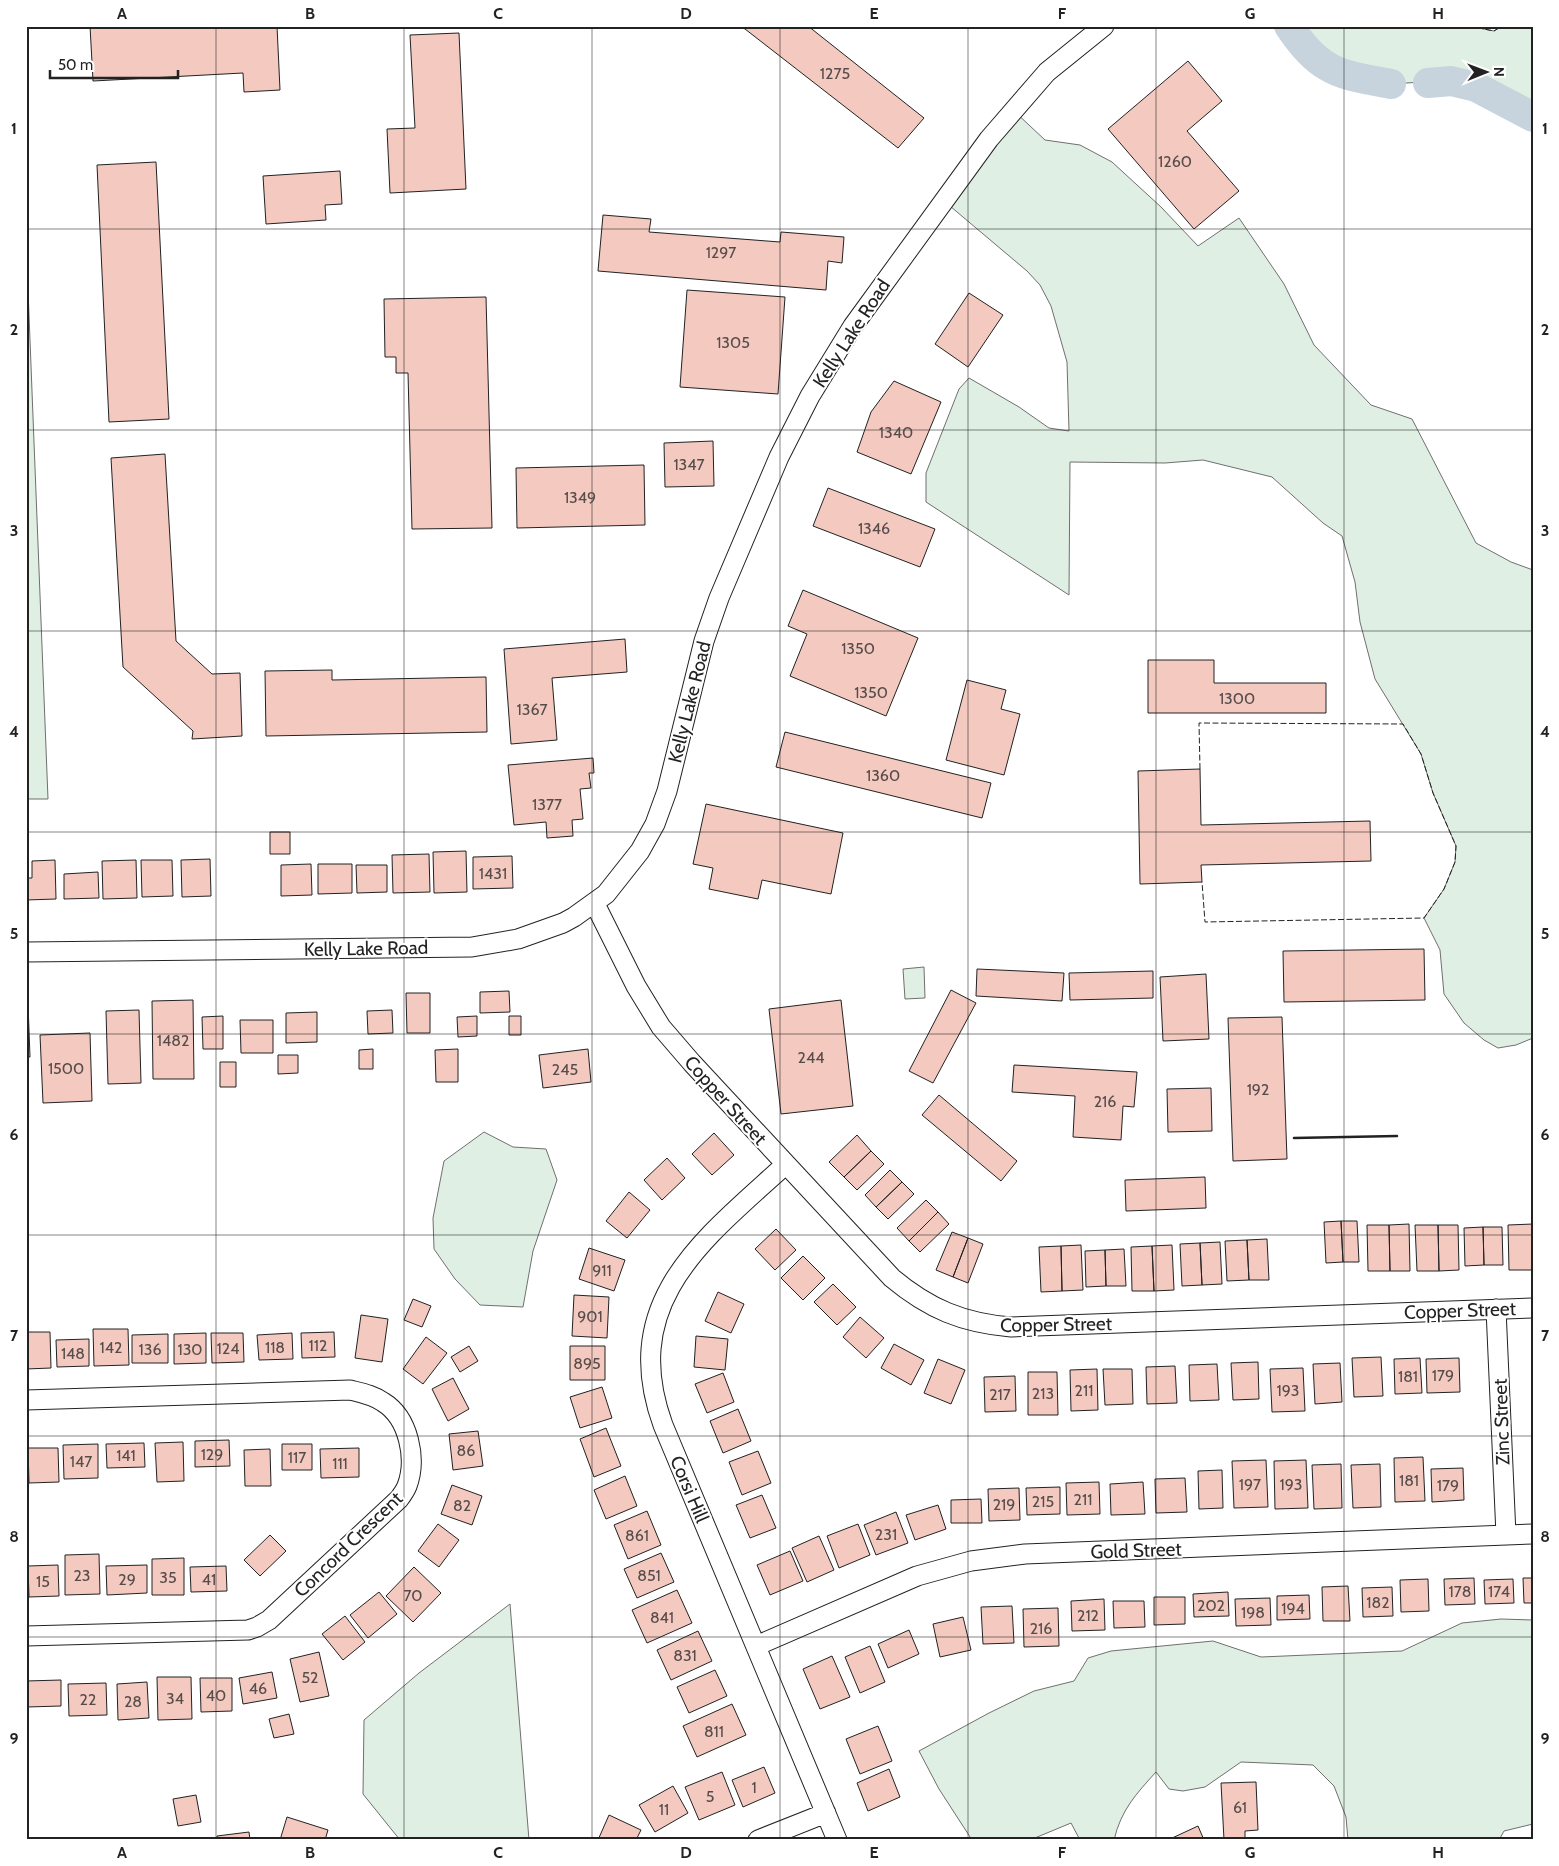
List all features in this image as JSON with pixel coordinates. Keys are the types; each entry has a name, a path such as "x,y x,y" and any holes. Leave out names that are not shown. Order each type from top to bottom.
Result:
{"street":[{"name":"Kelly Lake Road","path":"26,952 472,947 518,939 563,923 595,904 624,874 655,824 667,791 704,641 719,598 779,456 810,396 853,326 989,139 1047,72 1104,26"},
{"name":"Copper Street","path":"595,904 636,986 661,1027 692,1064 892,1278 938,1310 964,1320 990,1325 1038,1327 1533,1308"},
{"name":"Corsi Hill","path":"785,1164 702,1243 676,1276 659,1312 654,1329 650,1360 654,1392 663,1425 837,1840"},
{"name":"Zinc Street","path":"1496,1309 1506,1535"},
{"name":"Concord Crescent","path":"26,1400 350,1390 372,1396 384,1402 395,1412 402,1422 408,1439 411,1458 407,1487 399,1500 269,1620 257,1627 238,1630 26,1636"},
{"name":"Gold Street","path":"756,1646 917,1576 993,1557 1025,1554 1533,1534"},
{"path":"758,1840 826,1813"}],"green space":[{"path":"1290,26 1469,26 1494,31 1502,26 1533,26 1533,116 1476,86 1451,80 1392,84 1356,76 1328,66 1309,50"},
{"path":"1014,111 1045,140 1080,145 1112,162 1161,207 1198,246 1239,218 1284,284 1314,345 1371,405 1412,419 1476,543 1511,562 1533,570 1533,1038 1516,1045 1498,1048 1484,1040 1464,1023 1444,994 1440,950 1424,918 1444,889 1455,862 1456,846 1433,793 1421,754 1375,679 1360,622 1355,582 1342,536 1323,523 1272,477 1203,460 1165,463 1070,462 1069,595 926,502 926,473 959,389 969,378 1019,407 1049,428 1069,431 1067,362 1051,306 1040,285 1027,271 944,201"},
{"path":"26,238 48,799 26,799"},
{"path":"924,967 925,998 905,999 903,969"},
{"path":"484,1132 513,1147 546,1149 557,1180 533,1251 523,1307 480,1305 455,1279 434,1249 433,1218 444,1161"},
{"path":"510,1604 529,1840 400,1840 363,1794 364,1720 419,1673"},
{"path":"1501,1619 1533,1620 1533,1824 1504,1831 1499,1840 1348,1840 1346,1817 1334,1786 1313,1765 1241,1762 1205,1787 1183,1791 1169,1789 1156,1772 1125,1811 1114,1840 1080,1840 1071,1823 1030,1840 972,1840 939,1789 919,1751 1034,1691 1074,1681 1088,1658 1111,1651 1213,1641 1261,1657 1402,1651 1462,1623"}],"building":[{"path":"90,26 277,26 280,90 244,92 243,73 93,81"},
{"path":"739,26 808,26 924,118 898,148"},
{"path":"459,33 466,189 390,193 387,129 415,128 410,35"},
{"path":"1188,61 1222,101 1187,131 1239,191 1194,229 1108,129"},
{"path":"156,162 169,419 109,422 97,165"},
{"path":"340,171 342,204 325,205 326,220 266,224 263,176"},
{"path":"603,215 651,219 649,232 780,242 781,232 844,237 842,263 828,261 826,290 598,271"},
{"path":"687,290 785,297 778,394 680,387"},
{"path":"969,293 1003,315 968,367 935,344"},
{"path":"486,297 492,528 412,529 408,373 396,373 396,357 385,357 384,299"},
{"path":"894,381 941,402 911,474 857,452 871,412"},
{"path":"713,441 714,486 665,487 664,443"},
{"path":"165,454 176,641 212,674 240,673 242,736 192,739 193,731 123,667 111,458"},
{"path":"644,465 645,525 517,528 516,468"},
{"path":"828,488 935,529 920,567 813,526"},
{"path":"803,590 918,638 886,716 790,676 807,634 788,626"},
{"path":"625,639 627,672 552,678 557,740 511,744 504,649"},
{"path":"1148,660 1214,660 1214,683 1326,683 1326,713 1148,713"},
{"path":"332,670 332,680 486,677 487,732 266,736 265,671"},
{"path":"967,680 1006,690 1001,709 1020,714 1004,775 946,760"},
{"path":"785,732 991,783 982,818 776,767"},
{"path":"593,758 594,773 589,773 591,788 580,789 583,819 572,820 573,836 547,838 546,822 514,825 508,765"},
{"path":"1200,769 1201,825 1370,821 1371,861 1201,865 1202,882 1140,884 1138,771"},
{"path":"706,804 843,833 831,894 762,880 758,899 709,889 713,868 693,864"},
{"path":"270,832 290,832 290,854 270,854"},
{"path":"466,851 467,892 434,893 433,852"},
{"path":"429,854 430,892 393,893 392,855"},
{"path":"512,856 513,888 473,889 473,857"},
{"path":"210,859 211,896 182,897 181,860"},
{"path":"55,860 56,899 26,900 26,878 32,878 32,861"},
{"path":"136,860 137,898 103,899 102,861"},
{"path":"141,860 172,860 173,896 142,897"},
{"path":"311,864 312,895 281,896 281,865"},
{"path":"318,864 352,864 352,893 318,894"},
{"path":"356,865 387,865 387,892 357,893"},
{"path":"98,872 99,898 64,899 64,874"},
{"path":"1424,949 1425,1000 1284,1002 1283,951"},
{"path":"977,969 1064,973 1062,1001 976,996"},
{"path":"1153,971 1153,998 1070,1000 1069,973"},
{"path":"1206,974 1209,1039 1163,1041 1160,977"},
{"path":"951,990 976,1003 933,1083 909,1071"},
{"path":"509,991 510,1012 480,1013 480,992"},
{"path":"406,993 430,993 430,1033 407,1033"},
{"path":"193,1000 194,1079 153,1079 152,1001"},
{"path":"841,1000 853,1106 781,1114 769,1009"},
{"path":"26,1004 28,1004 30,1057 26,1057"},
{"path":"139,1010 141,1083 108,1084 106,1011"},
{"path":"392,1010 393,1033 368,1034 367,1011"},
{"path":"317,1012 317,1042 286,1043 286,1013"},
{"path":"223,1016 223,1049 203,1049 202,1017"},
{"path":"477,1016 477,1036 458,1037 457,1017"},
{"path":"509,1016 521,1016 521,1035 509,1035"},
{"path":"1282,1017 1287,1159 1233,1161 1228,1018"},
{"path":"240,1020 273,1020 273,1053 241,1053"},
{"path":"90,1033 92,1101 43,1103 40,1035"},
{"path":"373,1049 373,1069 359,1069 359,1050"},
{"path":"458,1049 458,1082 436,1082 435,1050"},
{"path":"588,1049 591,1082 543,1088 539,1055"},
{"path":"278,1055 298,1055 298,1073 278,1074"},
{"path":"220,1062 236,1062 236,1087 220,1087"},
{"path":"1014,1065 1137,1072 1134,1107 1123,1106 1121,1140 1073,1137 1075,1096 1012,1092"},
{"path":"1211,1088 1212,1131 1168,1132 1167,1089"},
{"path":"939,1095 1017,1161 1001,1181 922,1115"},
{"path":"714,1133 734,1155 712,1175 692,1154"},
{"path":"857,1135 871,1151 844,1177 829,1162"},
{"path":"871,1151 884,1164 857,1190 844,1177"},
{"path":"667,1158 685,1178 662,1200 644,1180"},
{"path":"890,1170 902,1182 876,1207 865,1195"},
{"path":"1205,1177 1206,1208 1126,1211 1125,1180"},
{"path":"902,1182 914,1194 888,1219 876,1207"},
{"path":"629,1192 650,1210 627,1238 606,1221"},
{"path":"926,1200 938,1212 909,1241 897,1228"},
{"path":"938,1212 949,1224 920,1252 909,1241"},
{"path":"1341,1221 1343,1262 1326,1263 1324,1222"},
{"path":"1341,1221 1357,1221 1359,1262 1343,1262"},
{"path":"1409,1224 1410,1271 1390,1271 1389,1225"},
{"path":"1533,1224 1533,1270 1509,1270 1508,1225"},
{"path":"1367,1225 1389,1225 1390,1271 1368,1271"},
{"path":"1415,1225 1438,1225 1439,1271 1417,1271"},
{"path":"1438,1225 1458,1225 1459,1270 1439,1271"},
{"path":"1483,1227 1484,1265 1465,1266 1464,1228"},
{"path":"1483,1227 1502,1227 1503,1265 1484,1265"},
{"path":"776,1229 796,1250 775,1270 755,1249"},
{"path":"952,1232 968,1238 953,1277 936,1270"},
{"path":"968,1238 983,1244 968,1283 953,1277"},
{"path":"1267,1239 1269,1280 1249,1280 1247,1240"},
{"path":"1247,1240 1249,1280 1227,1281 1225,1241"},
{"path":"1220,1242 1222,1284 1202,1285 1200,1243"},
{"path":"1200,1243 1202,1285 1182,1286 1180,1244"},
{"path":"1081,1245 1083,1290 1062,1291 1061,1246"},
{"path":"1172,1245 1174,1290 1154,1291 1152,1246"},
{"path":"1061,1246 1062,1291 1041,1292 1039,1247"},
{"path":"1152,1246 1154,1291 1132,1291 1131,1247"},
{"path":"589,1248 625,1260 614,1291 579,1279"},
{"path":"1124,1249 1126,1286 1106,1286 1105,1250"},
{"path":"1105,1250 1106,1286 1086,1287 1085,1251"},
{"path":"803,1256 825,1278 803,1300 781,1278"},
{"path":"833,1284 856,1307 837,1325 814,1302"},
{"path":"718,1292 744,1304 731,1333 705,1321"},
{"path":"574,1295 609,1297 607,1338 572,1336"},
{"path":"413,1299 431,1306 422,1327 404,1320"},
{"path":"361,1315 388,1319 382,1362 355,1358"},
{"path":"860,1317 884,1338 866,1358 843,1337"},
{"path":"93,1329 128,1329 129,1365 94,1366"},
{"path":"26,1332 50,1332 51,1368 26,1369"},
{"path":"334,1332 335,1357 302,1358 301,1333"},
{"path":"206,1333 206,1363 174,1364 174,1334"},
{"path":"211,1333 243,1333 244,1362 212,1363"},
{"path":"292,1333 293,1359 259,1360 257,1335"},
{"path":"168,1334 168,1363 132,1363 132,1335"},
{"path":"696,1336 728,1339 725,1370 694,1367"},
{"path":"426,1337 447,1353 423,1384 403,1369"},
{"path":"89,1339 89,1366 57,1367 56,1340"},
{"path":"894,1344 924,1360 911,1385 881,1368"},
{"path":"469,1346 478,1361 460,1372 451,1357"},
{"path":"570,1346 605,1346 605,1380 570,1380"},
{"path":"1381,1357 1383,1396 1354,1397 1352,1358"},
{"path":"1420,1358 1422,1393 1395,1394 1394,1359"},
{"path":"1459,1358 1460,1392 1427,1393 1426,1359"},
{"path":"938,1359 965,1370 951,1404 924,1393"},
{"path":"1258,1362 1259,1399 1233,1400 1231,1363"},
{"path":"1340,1363 1342,1402 1315,1404 1313,1364"},
{"path":"1217,1364 1219,1400 1190,1401 1189,1365"},
{"path":"1175,1366 1177,1403 1147,1404 1146,1367"},
{"path":"1303,1368 1305,1411 1272,1412 1270,1369"},
{"path":"1097,1369 1098,1410 1071,1411 1070,1370"},
{"path":"1103,1369 1132,1369 1133,1404 1105,1405"},
{"path":"1028,1372 1057,1372 1058,1415 1028,1415"},
{"path":"723,1373 734,1402 707,1413 695,1384"},
{"path":"1015,1376 1016,1411 985,1412 984,1377"},
{"path":"453,1378 469,1409 448,1421 432,1389"},
{"path":"602,1387 612,1418 580,1428 570,1397"},
{"path":"738,1409 751,1441 723,1453 710,1421"},
{"path":"606,1428 621,1466 594,1477 580,1439"},
{"path":"478,1431 483,1466 453,1470 449,1434"},
{"path":"229,1440 230,1466 195,1467 195,1441"},
{"path":"183,1442 184,1481 157,1482 155,1443"},
{"path":"144,1443 145,1467 107,1468 106,1444"},
{"path":"98,1444 98,1478 64,1479 63,1445"},
{"path":"282,1444 312,1444 312,1470 282,1470"},
{"path":"28,1448 58,1448 59,1482 29,1483"},
{"path":"359,1448 359,1477 321,1478 320,1449"},
{"path":"270,1449 271,1486 245,1486 244,1450"},
{"path":"758,1451 771,1483 742,1495 729,1462"},
{"path":"1423,1457 1425,1501 1395,1502 1394,1458"},
{"path":"1266,1460 1268,1507 1234,1508 1232,1461"},
{"path":"1306,1460 1308,1508 1275,1509 1274,1461"},
{"path":"1341,1464 1342,1508 1314,1509 1312,1465"},
{"path":"1380,1464 1381,1507 1353,1508 1351,1465"},
{"path":"1463,1468 1464,1500 1432,1502 1431,1469"},
{"path":"1222,1470 1223,1508 1199,1509 1198,1471"},
{"path":"625,1476 637,1506 606,1519 594,1490"},
{"path":"1185,1478 1187,1512 1156,1513 1155,1479"},
{"path":"1099,1482 1100,1514 1067,1515 1066,1483"},
{"path":"1143,1482 1145,1514 1111,1515 1110,1484"},
{"path":"452,1485 482,1496 472,1525 441,1514"},
{"path":"1060,1487 1060,1514 1027,1515 1026,1488"},
{"path":"1019,1488 1020,1520 989,1521 988,1489"},
{"path":"762,1495 776,1528 750,1538 736,1505"},
{"path":"981,1499 982,1523 951,1523 951,1500"},
{"path":"938,1505 946,1529 915,1540 906,1515"},
{"path":"647,1511 661,1545 628,1559 614,1525"},
{"path":"896,1512 908,1543 876,1555 864,1525"},
{"path":"438,1524 459,1540 439,1567 418,1551"},
{"path":"858,1524 870,1555 839,1568 827,1536"},
{"path":"270,1535 286,1551 260,1576 244,1560"},
{"path":"819,1536 834,1570 807,1582 792,1548"},
{"path":"790,1551 803,1581 770,1595 757,1565"},
{"path":"661,1553 674,1582 637,1598 624,1569"},
{"path":"99,1554 100,1594 65,1595 65,1555"},
{"path":"184,1558 184,1595 152,1595 152,1559"},
{"path":"58,1565 59,1596 29,1597 28,1566"},
{"path":"147,1565 147,1593 107,1595 106,1566"},
{"path":"226,1566 227,1591 191,1592 190,1567"},
{"path":"414,1567 441,1593 413,1622 386,1596"},
{"path":"1474,1578 1475,1604 1445,1605 1444,1579"},
{"path":"1523,1578 1533,1578 1533,1603 1524,1603"},
{"path":"1428,1579 1429,1611 1401,1612 1400,1580"},
{"path":"1513,1579 1514,1603 1485,1604 1484,1580"},
{"path":"1348,1586 1350,1621 1323,1621 1322,1587"},
{"path":"1392,1587 1393,1616 1363,1617 1362,1588"},
{"path":"677,1590 692,1623 647,1643 632,1610"},
{"path":"379,1592 397,1614 368,1638 350,1615"},
{"path":"1228,1592 1229,1616 1194,1617 1193,1594"},
{"path":"1309,1595 1310,1619 1277,1620 1277,1596"},
{"path":"1154,1597 1185,1597 1185,1624 1154,1625"},
{"path":"1270,1598 1271,1625 1236,1626 1235,1599"},
{"path":"1104,1599 1105,1630 1072,1631 1071,1601"},
{"path":"1113,1601 1144,1601 1145,1627 1114,1628"},
{"path":"1012,1606 1014,1643 983,1644 981,1607"},
{"path":"1058,1608 1059,1646 1024,1647 1023,1609"},
{"path":"345,1616 365,1642 343,1660 322,1634"},
{"path":"963,1617 971,1650 940,1657 933,1624"},
{"path":"909,1630 919,1654 888,1668 878,1644"},
{"path":"698,1631 712,1661 671,1680 657,1650"},
{"path":"870,1646 885,1682 860,1693 845,1657"},
{"path":"319,1652 329,1696 300,1702 290,1659"},
{"path":"832,1656 850,1697 820,1709 803,1669"},
{"path":"715,1670 727,1696 689,1713 677,1687"},
{"path":"272,1672 277,1698 243,1704 239,1678"},
{"path":"157,1677 191,1677 192,1719 158,1720"},
{"path":"200,1678 232,1678 232,1711 201,1712"},
{"path":"61,1680 61,1706 27,1707 26,1681"},
{"path":"147,1682 149,1718 118,1720 117,1684"},
{"path":"106,1683 107,1715 69,1716 68,1684"},
{"path":"732,1704 746,1735 697,1757 683,1726"},
{"path":"289,1714 294,1734 274,1738 269,1719"},
{"path":"878,1726 892,1761 860,1774 846,1739"},
{"path":"764,1767 775,1793 743,1807 732,1780"},
{"path":"889,1769 900,1797 868,1811 857,1783"},
{"path":"722,1772 735,1805 699,1820 685,1787"},
{"path":"1256,1782 1258,1830 1245,1831 1245,1840 1224,1840 1221,1783"},
{"path":"673,1786 688,1813 655,1832 639,1805"},
{"path":"196,1795 201,1822 178,1826 173,1799"},
{"path":"609,1815 641,1830 636,1840 598,1840"},
{"path":"287,1817 328,1830 325,1840 280,1840"},
{"path":"1198,1826 1204,1840 1170,1839"},
{"path":"249,1832 250,1840 217,1840 217,1836"}],"waterway":[{"path":"1289,26 1311,53 1334,70 1391,84"},
{"path":"1428,83 1451,81 1476,87 1533,117"}],"fence":[{"path":"1469,26 1494,31 1502,26"},
{"path":"1200,769 1199,723 1403,724 1421,754 1433,793 1456,846 1455,862 1444,889 1424,918 1205,922 1202,882"}],"wall":[{"path":"1294,1138 1397,1136"}]}
